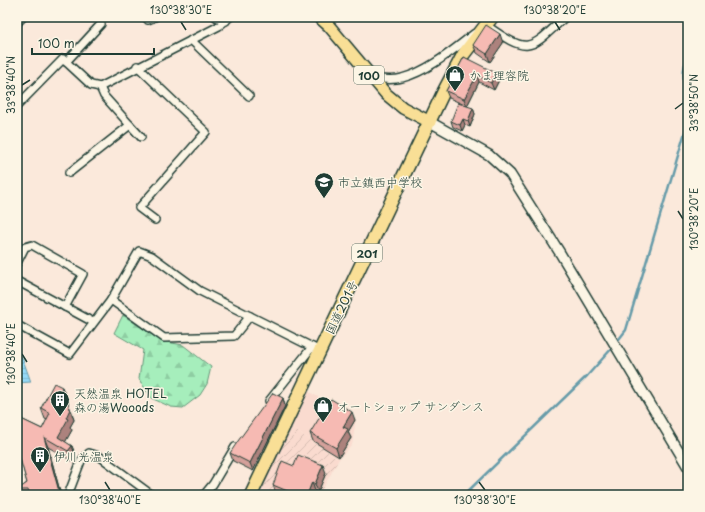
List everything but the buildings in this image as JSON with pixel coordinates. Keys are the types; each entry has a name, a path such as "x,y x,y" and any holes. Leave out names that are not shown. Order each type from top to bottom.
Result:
{"highway":[{"name":"国道201号","path":"251,495 316,349 463,55 489,21"}],"main road":[{"name":"100","path":"318,17 329,26 371,78 386,94 403,108 430,122"}],"street":[{"path":"17,23 23,17"},
{"path":"146,17 148,20 155,17"},
{"path":"216,17 228,19"},
{"path":"371,78 389,80 402,78 412,74 443,58 489,21 504,37 521,45 530,46 537,43 565,17"},
{"path":"17,106 63,60 91,85 100,87 228,19"},
{"path":"66,62 101,24"},
{"path":"191,40 249,96"},
{"path":"137,66 206,132 139,208 155,220"},
{"path":"100,87 104,96 141,137"},
{"path":"430,122 489,154 510,174 688,467"},
{"path":"69,173 130,125"},
{"path":"17,263 25,248 32,245 83,274 65,307"},
{"path":"17,325 70,354 111,300 139,251 152,256 200,291 316,349 262,410"},
{"path":"17,281 93,322"},
{"path":"111,300 164,338 234,336 250,316"},
{"path":"204,495 213,484 240,441"},
{"path":"68,495 81,461 89,453 100,456 152,495"}],"shaded area":[{"name":"オートショップ サンダンス","path":"306,390 356,419 352,445 339,459 289,426"},
{"path":"289,426 339,459 319,495 263,495 256,493"}],"green space":[{"path":"123,315 161,341 183,345 211,367 207,384 200,395 183,408 171,407 151,398 139,379 143,350 114,333"}],"water":[{"path":"17,354 22,357 31,382 17,383"}],"waterway":[{"path":"688,58 683,73 688,101"},
{"path":"616,343 626,330 688,122"},
{"path":"464,495 587,376 613,347"}],"place":[{"name":"かま理容院","path":"455,92"},
{"name":"市立鎮西中学校","path":"324,199"},
{"name":"天然温泉 HOTEL 森の湯Wooods","path":"60,417"},
{"name":"オートショップ サンダンス","path":"323,423"},
{"name":"伊川光温泉","path":"40,473"}]}
